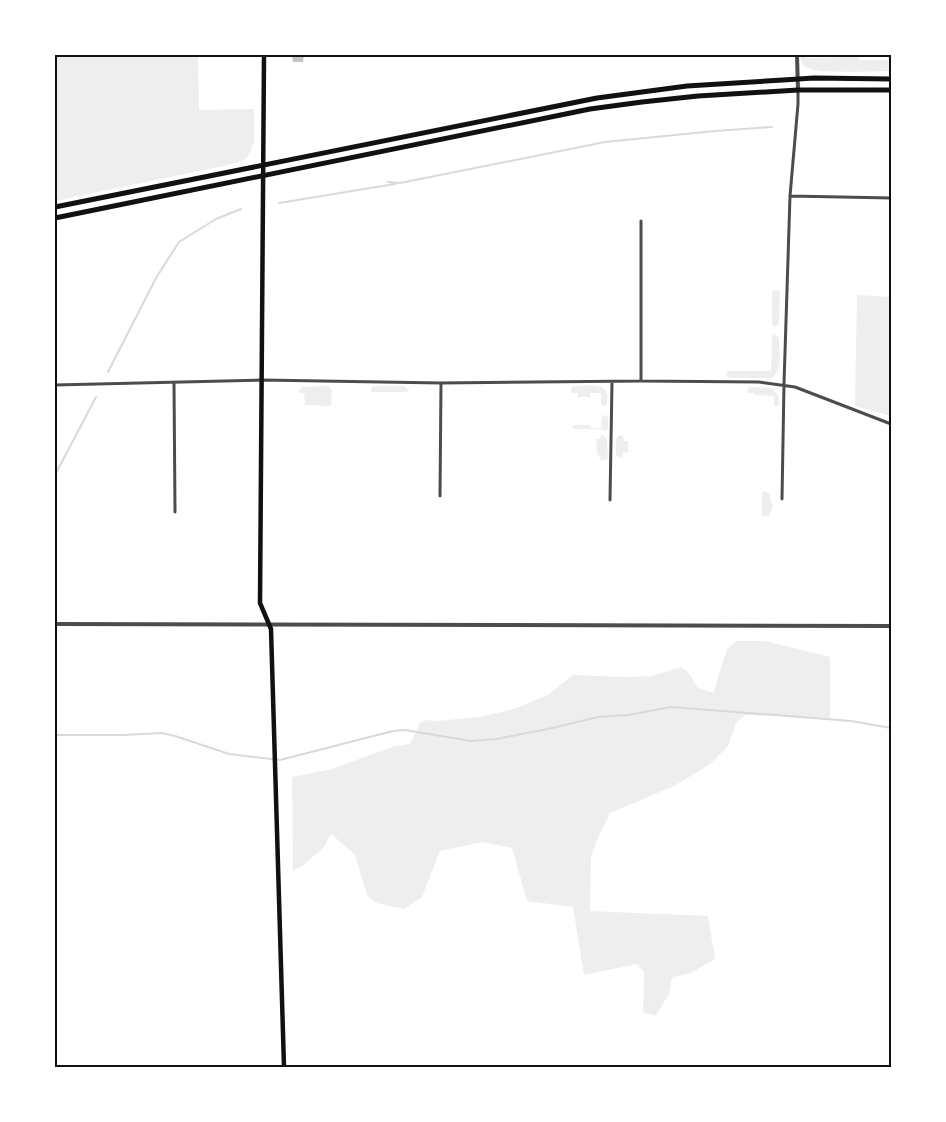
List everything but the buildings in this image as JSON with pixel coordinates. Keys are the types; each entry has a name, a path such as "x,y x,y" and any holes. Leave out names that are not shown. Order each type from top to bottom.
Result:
{"highway":[{"path":"55,207 597,98 688,86 798,79 891,79"},
{"path":"55,218 590,110 642,102 698,96 798,90 891,90"}],"main road":[{"path":"264,55 260,603 271,629 284,1067"}],"street":[{"path":"782,499 790,196 797,113 797,55"},
{"path":"790,196 891,198"},
{"path":"641,381 642,221"},
{"path":"55,385 262,380 441,383 759,382 795,387 891,424"},
{"path":"174,382 175,512"},
{"path":"610,500 612,382"},
{"path":"440,496 441,383"},
{"path":"55,624 891,626"}],"shaded area":[{"path":"55,55 198,55 199,110 254,109 254,144 247,157 228,165 55,201"},
{"path":"800,55 806,55 807,58 859,55 859,60 888,60 889,55 891,56 891,71 820,71 804,66"},
{"path":"774,290 780,292 779,322 775,327 772,325 772,292"},
{"path":"857,295 891,297 891,416 855,406"},
{"path":"774,335 779,338 780,360 778,370 772,378 729,378 727,376 728,371 771,371 772,337"},
{"path":"328,386 332,390 331,406 305,405 304,393 300,393 299,390 302,387"},
{"path":"373,386 404,386 408,392 371,392"},
{"path":"573,386 603,388 607,394 607,404 605,406 601,405 601,393 590,393 590,397 578,397 578,393 571,393"},
{"path":"749,387 772,388 778,395 779,406 774,406 774,396 747,393"},
{"path":"602,415 608,417 608,429 606,431 600,429 573,429 573,425 590,425 591,428 601,428"},
{"path":"601,434 607,438 608,457 606,460 600,460 599,455 597,455 596,439 600,439"},
{"path":"623,435 624,441 628,441 628,453 623,452 623,458 620,458 616,455 616,439"},
{"path":"765,491 770,494 770,500 773,505 769,516 762,516 762,492"},
{"path":"737,641 765,641 830,657 830,718 745,715 736,723 728,746 709,765 674,786 610,813 591,856 590,911 708,916 715,959 691,973 672,977 669,994 656,1015 643,1013 644,972 637,964 584,975 573,907 527,901 512,848 482,842 440,851 422,897 404,909 376,903 367,895 355,855 331,834 324,847 301,867 293,870 292,777 332,769 395,746 410,744 420,723 426,720 438,721 479,717 514,709 548,695 573,675 652,676 681,667 688,672 698,688 714,693 727,649"}],"waterway":[{"path":"388,182 400,183 605,142 772,127"},
{"path":"279,203 395,184"},
{"path":"108,372 156,278 179,242 216,219 241,209"},
{"path":"55,475 96,397"},
{"path":"55,735 162,733 229,754 280,760 393,731 405,730 471,741 496,739 598,717 628,715 671,707 851,721 891,728"}]}
